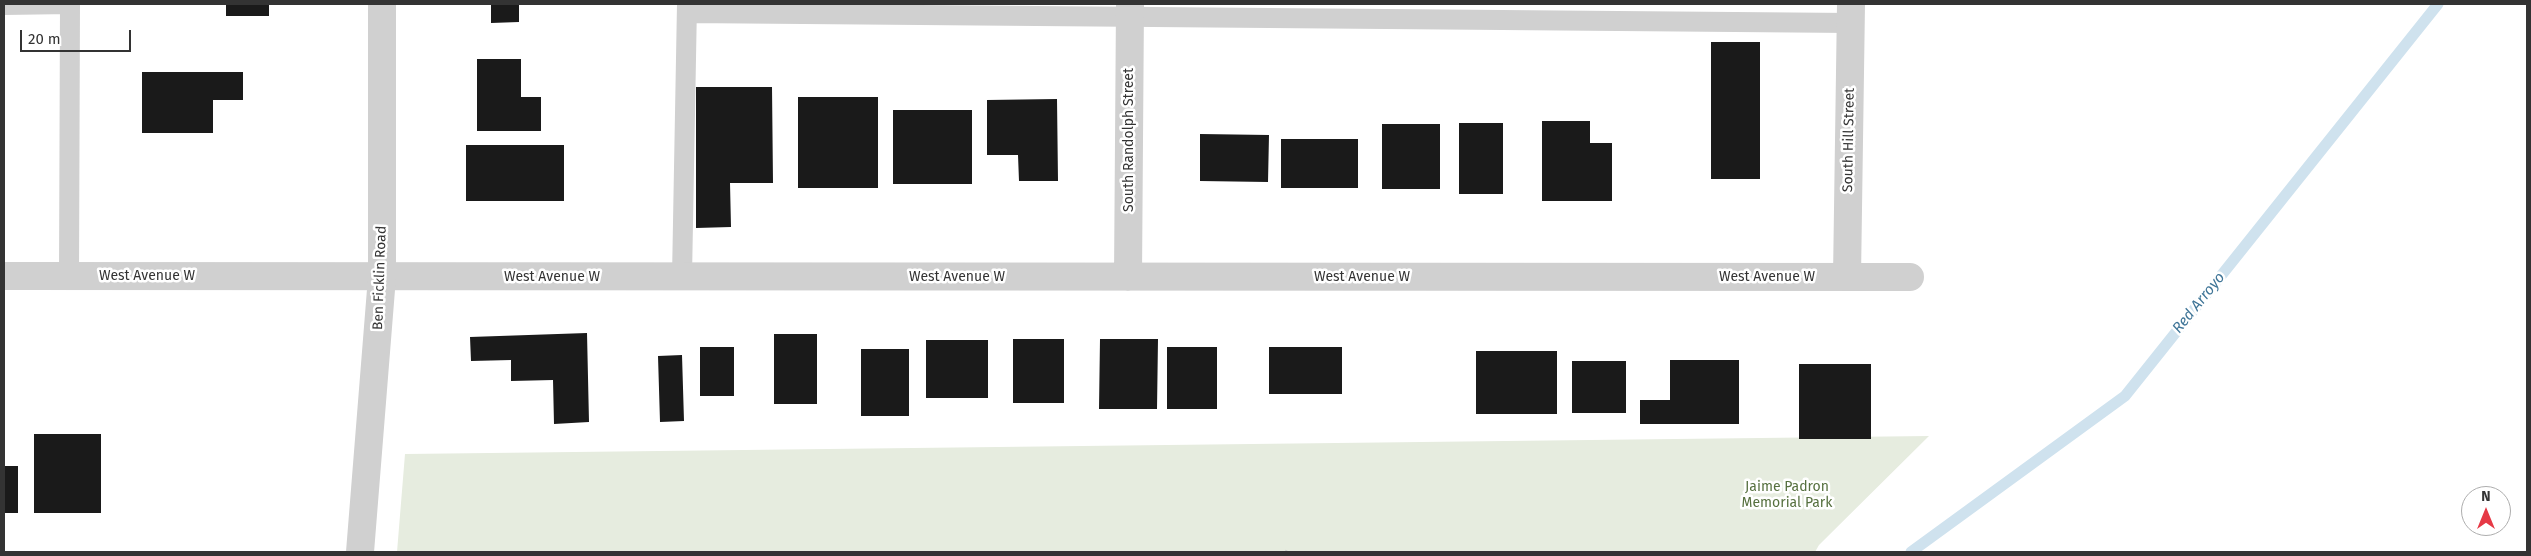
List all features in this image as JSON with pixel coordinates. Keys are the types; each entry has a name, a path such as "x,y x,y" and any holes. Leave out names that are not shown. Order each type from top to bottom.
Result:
{"street":[{"name":"Ben Ficklin Road","path":"360,552 382,277 382,4"},
{"name":"South Randolph Street","path":"1128,277 1130,10"},
{"name":"South Hill Street","path":"1848,277 1851,14"},
{"name":"West Avenue W","path":"4,276 1910,277"}],"lane":[{"path":"4,5 70,4 69,276"},
{"path":"682,277 687,8 1851,14"}],"green space":[{"name":"Jaime Padron Memorial Park","path":"1929,436 1819,545 1815,552 397,552 405,454"}],"building":[{"path":"226,4 269,4 269,16 226,16"},
{"path":"491,4 519,4 519,22 491,23"},
{"path":"1711,42 1760,42 1760,179 1711,179"},
{"path":"477,59 521,59 521,97 541,97 541,131 477,131"},
{"path":"142,72 243,72 243,100 213,100 213,133 142,133"},
{"path":"696,87 772,87 773,183 730,183 731,227 696,228"},
{"path":"798,97 878,97 878,188 798,188"},
{"path":"1057,99 1058,181 1019,181 1018,155 987,155 987,100"},
{"path":"893,110 972,110 972,184 893,184"},
{"path":"1542,121 1590,121 1590,143 1612,143 1612,201 1542,201"},
{"path":"1459,123 1503,123 1503,194 1459,194"},
{"path":"1382,124 1440,124 1440,189 1382,189"},
{"path":"1200,134 1269,135 1268,182 1200,181"},
{"path":"1281,139 1358,139 1358,188 1281,188"},
{"path":"466,145 564,145 564,201 466,201"},
{"path":"587,333 589,422 554,424 553,380 511,381 511,360 471,361 470,337"},
{"path":"774,334 817,334 817,404 774,404"},
{"path":"1013,339 1064,339 1064,403 1013,403"},
{"path":"1100,339 1158,339 1157,409 1099,409"},
{"path":"926,340 988,340 988,398 926,398"},
{"path":"700,347 734,347 734,396 700,396"},
{"path":"1167,347 1217,347 1217,409 1167,409"},
{"path":"1269,347 1342,347 1342,394 1269,394"},
{"path":"861,349 909,349 909,416 861,416"},
{"path":"1476,351 1557,351 1557,414 1476,414"},
{"path":"682,355 684,421 660,422 658,356"},
{"path":"1670,360 1739,360 1739,424 1640,424 1640,400 1670,400"},
{"path":"1572,361 1626,361 1626,413 1572,413"},
{"path":"1799,364 1871,364 1871,439 1799,439"},
{"path":"34,434 101,434 101,513 34,513"},
{"path":"4,466 18,466 18,513 4,513"}],"waterway":[{"name":"Red Arroyo","path":"1911,552 2125,396 2438,4"}]}
